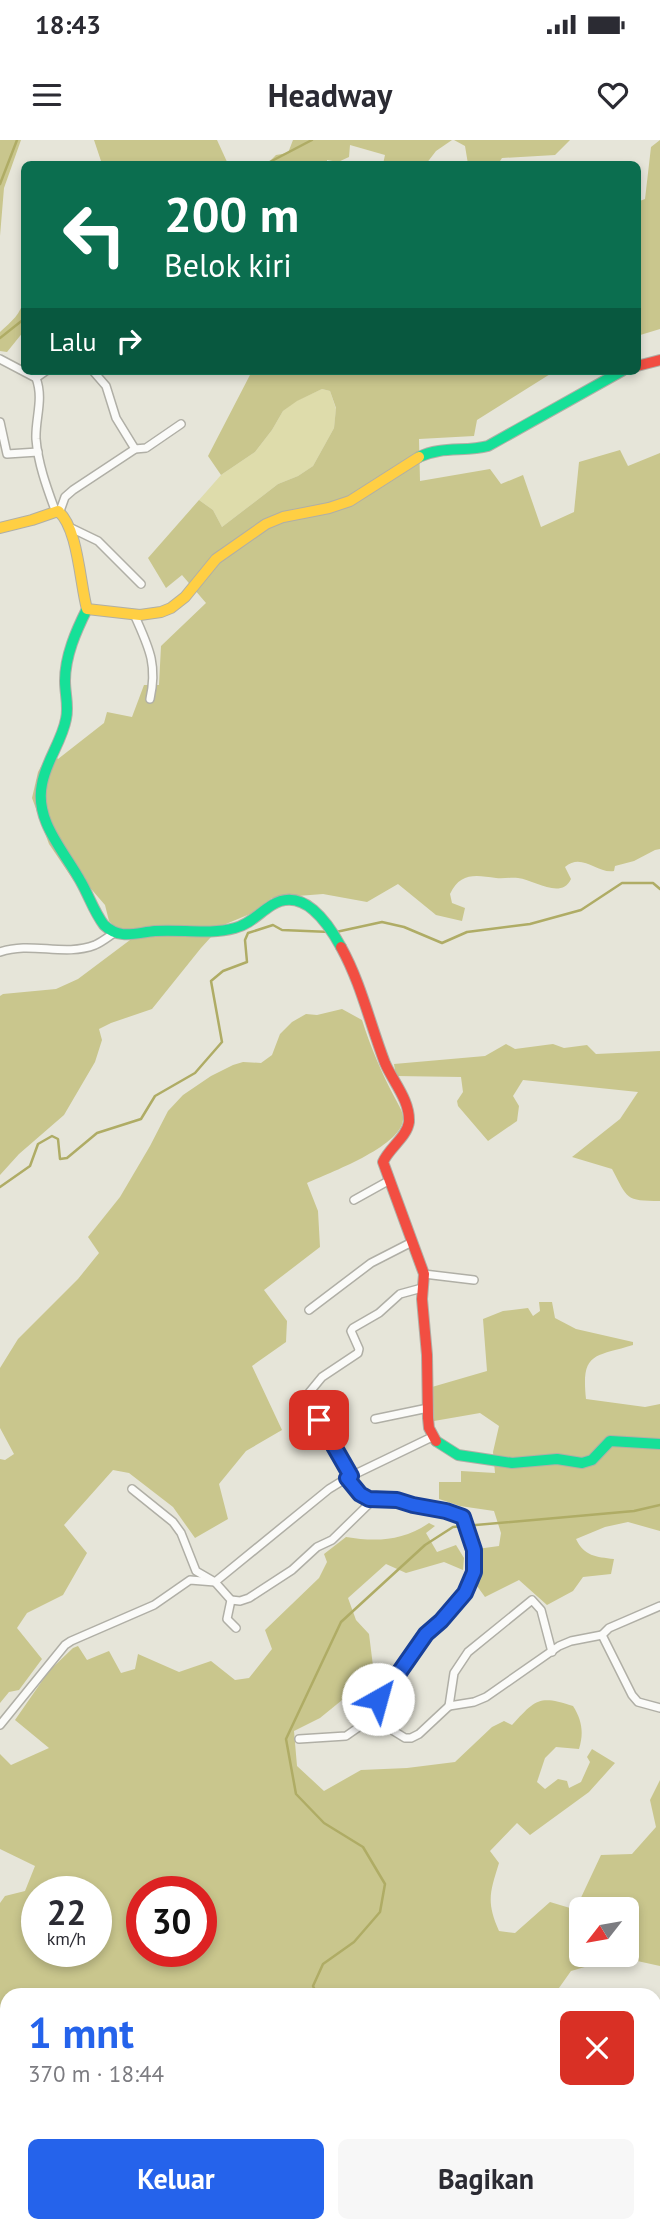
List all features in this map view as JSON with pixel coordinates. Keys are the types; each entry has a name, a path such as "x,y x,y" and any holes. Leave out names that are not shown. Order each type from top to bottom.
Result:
{"street":[{"path":"0,359 21,370"},
{"path":"641,365 660,360"},
{"path":"30,375 36,378"},
{"path":"36,378 40,375"},
{"path":"96,375 106,386 116,418 135,449"},
{"path":"87,608 153,614 177,604 209,567 268,523 283,517 348,503 426,454 443,449 488,446 615,375"},
{"path":"36,378 40,401 36,438 41,470 58,511 69,527 87,608 67,662 65,680 68,713 42,780 40,798 54,839 83,886 98,917 103,925 114,933 127,935 152,931 223,931 245,924 278,902 288,900 308,906 322,916 354,976 387,1065 408,1109 407,1130 387,1153 383,1162 424,1275 422,1288 429,1428 432,1437 465,1457 512,1463 557,1459 582,1463 592,1460 610,1441 660,1444"},
{"path":"0,422 7,454 38,452"},
{"path":"0,528 58,511 65,497 73,490 135,449 146,447 181,424"},
{"path":"69,527 98,541 141,584"},
{"path":"134,614 154,664 150,699"},
{"path":"0,952 22,947 81,948 95,944 114,933"},
{"path":"354,1200 390,1180"},
{"path":"309,1310 371,1263 412,1242"},
{"path":"424,1275 474,1280"},
{"path":"299,1739 345,1736 369,1720 378,1703 376,1690 379,1682 396,1677 426,1634 465,1593 474,1572 474,1550 463,1517 397,1500 369,1499 360,1494 307,1394 328,1373 356,1356 359,1349 352,1334 353,1328 379,1313 400,1294 422,1288"},
{"path":"374,1419 428,1408"},
{"path":"0,1725 65,1644 154,1605 190,1580 215,1582 323,1493 349,1477 432,1437"},
{"path":"132,1489 173,1522 181,1533 196,1571 215,1582 232,1600 245,1601 292,1570 317,1547 332,1540 374,1499"},
{"path":"232,1600 227,1619 236,1628"},
{"path":"449,1706 454,1673 468,1651 529,1601 534,1601 541,1610 552,1652"},
{"path":"369,1720 379,1722 405,1738 411,1738 449,1706 486,1697 571,1641 602,1635 609,1628 660,1606"},
{"path":"602,1635 632,1695 638,1702 660,1708"}],"shaded area":[{"path":"0,140 21,140 4,188 0,236"},
{"path":"94,140 217,140 227,161 101,161"},
{"path":"293,140 452,140 436,151 428,161 384,161 385,155 350,145 349,157 340,161 270,161 276,155 288,153"},
{"path":"454,140 570,140 555,155 502,158 500,161 468,161 465,146"},
{"path":"660,140 660,329 641,335 641,200 645,199 651,147"},
{"path":"21,308 21,335 7,352 0,351 0,332"},
{"path":"250,375 549,375 477,420 474,436 419,439 420,481 490,469 501,484 523,475 541,527 574,512 579,462 620,450 628,466 660,453 660,849 615,866 614,871 602,870 583,862 571,863 565,867 571,879 561,888 547,887 518,878 464,878 450,894 452,903 465,908 462,921 436,915 398,884 367,902 323,894 272,898 250,914 221,926 152,1009 99,1029 102,1040 95,1062 64,1115 19,1154 0,1175 0,996 56,989 78,979 130,940 109,921 105,905 86,883 74,881 49,844 32,798 38,772 50,750 58,759 104,723 107,712 132,717 144,685 159,685 161,646 206,603 182,575 166,588 148,558 199,500 213,510 222,527 278,484 313,466 334,428 336,408 330,391 322,389 283,411 255,452 221,475 208,456"},
{"path":"322,389 330,391 336,409 334,428 313,466 278,484 222,527 213,510 199,500 221,475 255,452 283,411 296,401"},
{"path":"342,1009 362,1020 403,1120 399,1130 377,1149 307,1183 318,1211 320,1247 264,1290 287,1321 286,1342 252,1366 282,1430 246,1451 219,1484 228,1519 195,1538 173,1507 129,1473 113,1470 64,1525 87,1553 63,1595 27,1613 17,1628 42,1659 19,1690 9,1692 0,1703 0,1459 5,1460 14,1454 0,1428 0,1368 18,1339 78,1279 99,1253 88,1237 120,1197 168,1111 183,1095 233,1065 243,1062 261,1063 272,1055 280,1034 292,1022 306,1014 317,1015"},
{"path":"506,1044 515,1049 553,1044 564,1048 587,1045 596,1054 660,1051 660,1201 634,1199 625,1192 612,1169 572,1157 620,1119 638,1092 523,1080 513,1096 519,1106 517,1121 488,1141 458,1106 457,1101 463,1092 461,1077 396,1076 394,1064 485,1056"},
{"path":"539,1302 552,1302 555,1318 576,1329 633,1342 633,1345 600,1355 588,1364 586,1399 645,1407 660,1404 660,1531 628,1522 605,1527 576,1539 591,1555 614,1559 611,1574 583,1577 573,1591 547,1605 519,1580 485,1597 477,1586 480,1559 477,1549 499,1546 501,1533 494,1511 460,1506 439,1499 439,1482 461,1482 461,1471 495,1473 493,1452 499,1426 480,1413 434,1421 432,1387 487,1371 483,1319 503,1311 528,1308 533,1316 540,1311"},
{"path":"429,1523 435,1526 426,1533 437,1552 456,1545 464,1558 463,1570 444,1562 406,1573 386,1564 348,1598 356,1620 369,1634 374,1674 320,1718 294,1731 297,1766 324,1791 361,1770 455,1762 492,1727 504,1721 512,1725 539,1702 545,1700 573,1706 581,1727 579,1749 556,1747 545,1758 537,1782 545,1789 558,1779 567,1781 569,1788 581,1782 590,1762 587,1757 592,1749 615,1763 589,1792 530,1835 517,1823 490,1851 499,1863 493,1882 491,1904 499,1931 515,1933 550,1902 569,1908 569,1967 585,1967 571,1971 559,1988 0,1988 0,1903 5,1896 21,1892 21,1967 112,1967 112,1876 31,1876 35,1866 0,1849 0,1754 11,1765 49,1748 15,1720 49,1671 78,1646 87,1660 109,1651 121,1673 135,1669 138,1654 179,1672 211,1661 235,1680 249,1678 272,1649 265,1630 319,1578 327,1562 324,1554 346,1537 389,1539"},
{"path":"660,1780 660,1966 639,1961 639,1897 581,1897 601,1855 632,1854 656,1827 650,1800"}],"waterway":[{"path":"0,184 17,140"},
{"path":"272,161 312,140"},
{"path":"0,338 21,321"},
{"path":"336,932 382,922 404,927 442,943 467,932 530,924 581,910 622,883 653,883 660,889"},
{"path":"0,1187 30,1166 38,1144 52,1136 58,1139 60,1159 67,1158 97,1133 141,1119 155,1096 195,1073 222,1042 211,981 223,971 247,962 245,940 248,933 273,925 282,930 330,932"},
{"path":"314,1988 323,1964 354,1942 380,1912 385,1884 363,1847 324,1823 296,1794 286,1739 341,1622 425,1545 453,1527 634,1511 660,1505"}],"traffic: fast":[{"path":"419,457 436,451 488,446 615,375"},
{"path":"87,609 69,653 65,672 66,719 44,776 41,798 42,811 52,836 104,925 122,934 225,930 245,924 283,900 294,900 322,918 341,947"},
{"path":"436,1441 458,1455 512,1463 557,1459 582,1463 592,1460 610,1441 660,1444"}],"traffic: slow":[{"path":"0,528 58,511 65,519 74,542 87,609 140,615 161,612 185,597 216,559 266,524 283,517 350,501 419,457"}],"traffic: jam":[{"path":"641,365 660,360"},
{"path":"341,947 360,989 385,1063 409,1114 405,1133 383,1162 424,1274 422,1299 427,1355 428,1418 429,1428 436,1441"}],"route":[{"path":"319,1420 338,1449 351,1476 347,1478 360,1494 369,1499 397,1500 463,1517 474,1550 474,1572 465,1593 426,1634 396,1677 379,1682 376,1690 378,1699"}]}
